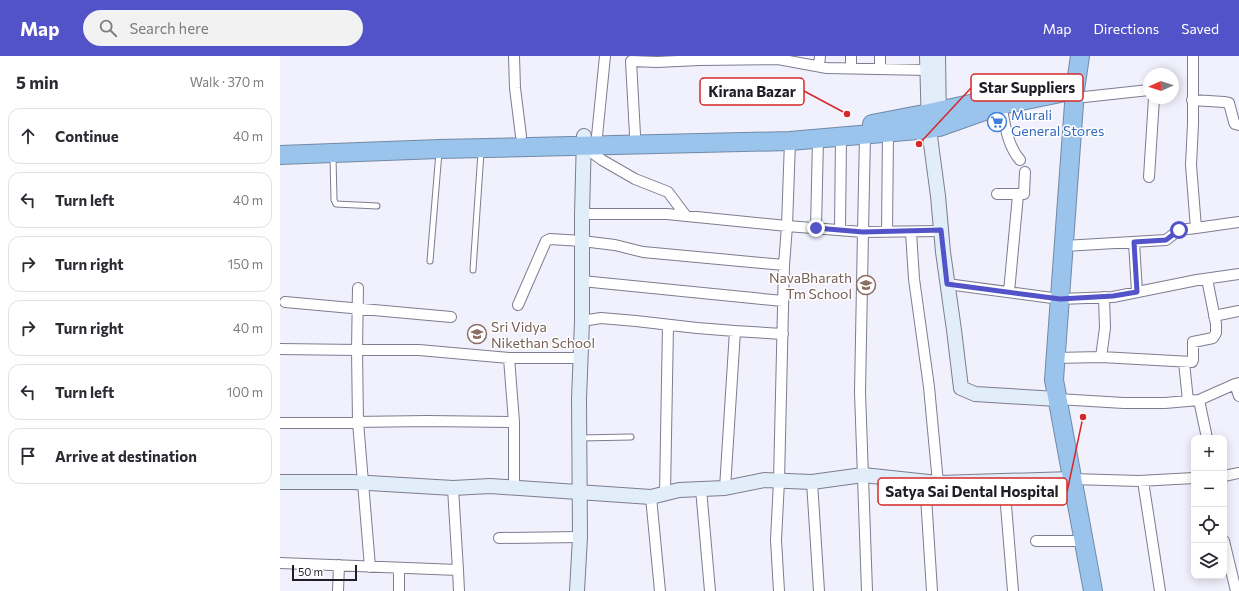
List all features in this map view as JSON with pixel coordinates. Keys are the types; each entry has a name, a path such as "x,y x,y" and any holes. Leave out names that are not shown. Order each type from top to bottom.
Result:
{"highway":[{"path":"1080,56 1076,89 1054,380 1093,591"},
{"path":"280,143 445,145 481,148 635,135 786,130 865,125 934,120 1076,89"},
{"path":"280,155 445,145 521,136 588,139 790,141 818,139 888,133 934,120 1076,89"}],"street":[{"path":"514,56 515,88 521,136"},
{"path":"577,591 580,537 579,400 582,321 582,214 588,139 605,56"},
{"path":"851,56 851,68"},
{"path":"880,56 880,68"},
{"path":"934,120 938,56"},
{"path":"1193,56 1193,124 1191,165 1196,228"},
{"path":"635,135 631,61 657,62 789,59 819,61 827,68 880,68 927,63 934,120 941,230 961,388 975,394 1124,404 1193,400 1237,384 1239,396"},
{"path":"1076,89 1143,90"},
{"path":"1192,100 1224,102 1229,104 1234,122 1239,125"},
{"path":"1149,177 1154,104"},
{"path":"1001,105 1009,141 1020,160"},
{"path":"887,232 888,133"},
{"path":"865,135 860,392 867,591"},
{"path":"840,230 841,137"},
{"path":"588,139 602,160 635,179 668,192 686,216"},
{"path":"816,228 818,139"},
{"path":"779,591 776,540 779,481 784,265 790,141"},
{"path":"997,194 1024,195 1026,172"},
{"path":"1009,292 1018,195"},
{"path":"582,214 667,214 863,232 911,232 941,230"},
{"path":"1064,246 1166,240 1179,230 1239,222"},
{"path":"911,232 914,279 929,387 932,591"},
{"path":"518,305 546,241 550,239 615,245 643,252 784,265"},
{"path":"1134,242 1137,292"},
{"path":"947,284 1060,299 1113,296 1239,274"},
{"path":"1055,358 1101,357 1192,362 1194,342 1214,336 1216,328 1207,279"},
{"path":"582,280 783,301"},
{"path":"358,288 358,422 370,567"},
{"path":"1101,357 1105,328 1104,297"},
{"path":"285,302 450,317"},
{"path":"1214,316 1239,311"},
{"path":"582,321 601,318 697,328 783,334"},
{"path":"665,493 668,325"},
{"path":"725,488 736,331"},
{"path":"280,349 419,350 509,358 581,358"},
{"path":"509,358 514,422 514,488"},
{"path":"1184,362 1193,400 1206,435"},
{"path":"280,423 427,421 514,422"},
{"path":"1227,476 1239,474"},
{"path":"280,482 364,482 453,488 490,486 651,497 679,490 725,488 764,480 812,482 863,475 931,482 1072,479 1143,481 1191,478"},
{"path":"1004,481 1013,591"},
{"path":"1143,481 1160,591"},
{"path":"812,482 819,591"},
{"path":"453,488 459,591"},
{"path":"701,489 710,591"},
{"path":"651,497 660,591"},
{"path":"499,538 580,537"},
{"path":"1036,541 1083,541"},
{"path":"1224,543 1236,591"},
{"path":"280,563 458,570"},
{"path":"338,566 338,591"},
{"path":"399,568 399,591"}],"lane":[{"path":"430,260 445,145"},
{"path":"473,270 481,148"},
{"path":"332,153 334,200 336,204 377,206"},
{"path":"580,438 631,437"}],"place":[{"name":"Kirana Bazar","path":"847,114"},
{"name":"Murali General Stores","path":"997,122"},
{"name":"Star Suppliers","path":"919,144"},
{"name":"NavaBharath Tm School","path":"866,285"},
{"name":"Sri Vidya Nikethan School","path":"477,334"},
{"name":"Satya Sai Dental Hospital","path":"1083,417"}],"route":[{"path":"816,228 863,232 911,232 941,230 947,284 1060,299 1113,296 1137,292 1134,242 1166,240 1179,230"}]}
